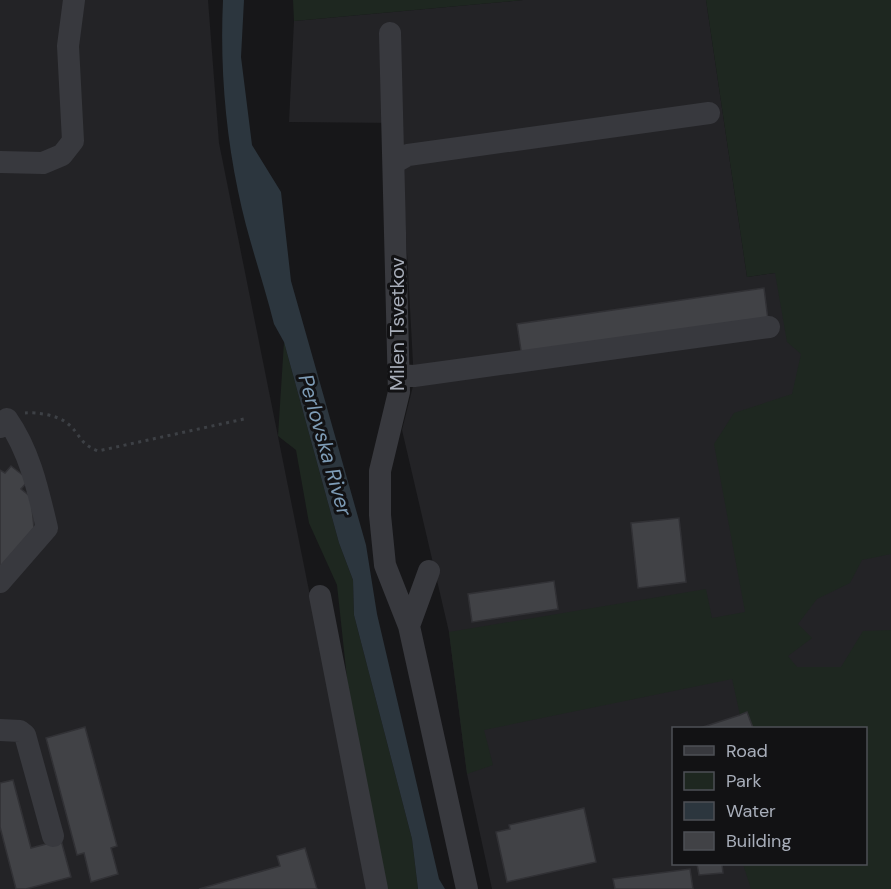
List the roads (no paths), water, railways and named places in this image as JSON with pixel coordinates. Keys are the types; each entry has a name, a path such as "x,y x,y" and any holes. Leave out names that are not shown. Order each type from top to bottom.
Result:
{"street":[{"path":"0,162 43,163 62,155 73,141 68,46 74,0"},
{"name":"Milen Tsvetkov","path":"390,33 399,392 380,471 380,514 385,565 409,626 467,889"},
{"path":"394,163 408,155 709,113"},
{"path":"399,375 414,376 769,327"},
{"path":"0,582 47,528 35,479 20,438 3,423"},
{"path":"409,626 429,571"},
{"path":"320,596 377,889"},
{"path":"0,730 20,731 25,735 53,836"}],"water":[{"name":"Perlovska River","path":"223,0 244,0 241,57 252,145 281,192 291,281 366,545 377,614 439,879 445,889 418,889 412,839 354,615 353,580 339,543 284,342 274,324 250,241 234,167 224,96"}]}
